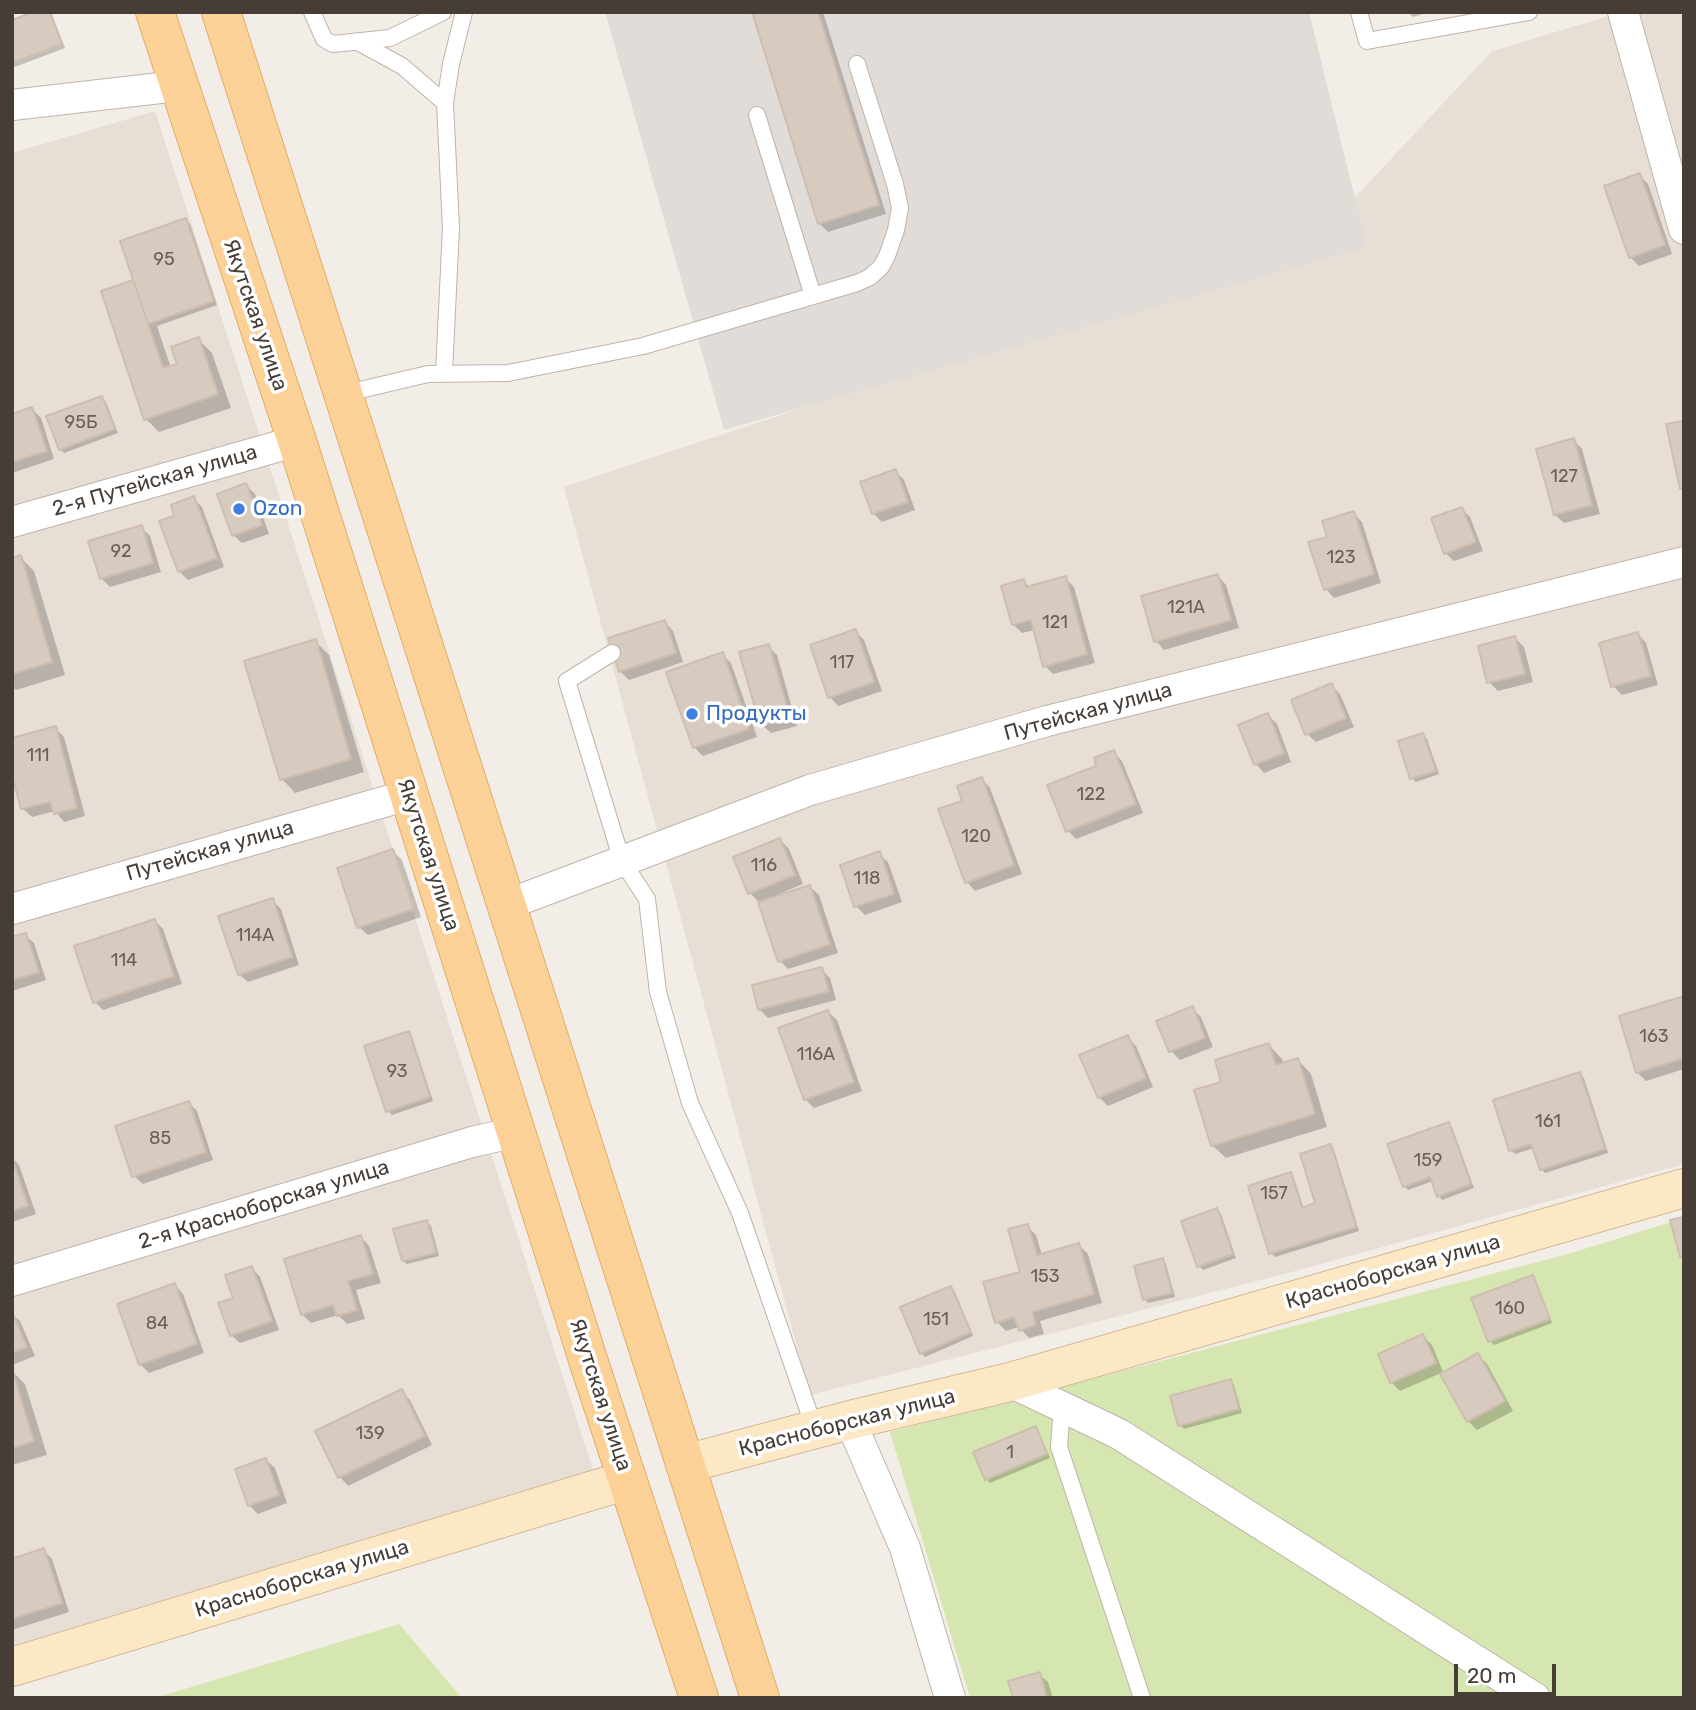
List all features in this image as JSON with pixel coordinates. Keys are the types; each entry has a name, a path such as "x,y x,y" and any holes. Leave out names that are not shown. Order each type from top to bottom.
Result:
{"main road":[{"name":"Якутская улица","path":"155,12 297,440 408,795 699,1698"},
{"path":"221,12 760,1698"},
{"name":"Красноборская улица","path":"627,1480 685,1464"}],"street":[{"path":"1623,12 1684,229"},
{"path":"12,105 178,86"},
{"name":"2-я Путейская улица","path":"12,522 297,440"},
{"name":"Путейская улица","path":"506,905 810,790 1047,721 1684,562"},
{"name":"Путейская улица","path":"12,909 408,795"},
{"name":"2-я Красноборская улица","path":"12,1281 472,1142 517,1132"},
{"name":"Красноборская улица","path":"685,1464 1010,1382 1684,1188"},
{"path":"1010,1382 1119,1434 1535,1698"},
{"path":"833,1425 905,1548 950,1698"},
{"name":"Красноборская улица","path":"12,1667 627,1480"}],"lane":[{"path":"312,12 324,39 332,44 390,38 443,12"},
{"path":"444,372 451,228 445,103 464,12"},
{"path":"1359,12 1367,41 1529,12"},
{"path":"358,42 402,66 445,103"},
{"path":"343,394 444,372 508,373 643,346 870,277 881,267 896,230 900,208 857,64"},
{"path":"757,115 813,296"},
{"path":"612,653 568,681 622,862 647,899 659,992 690,1103 833,1425"},
{"path":"1062,1406 1059,1447 1142,1698"}],"shaded area":[{"path":"605,12 1309,12 1367,247 724,430"},
{"path":"1622,12 1684,12 1684,1164 1288,1273 810,1395 564,487 1318,237 1492,51"},
{"path":"155,111 593,1470 12,1646 12,153"}],"green space":[{"path":"1684,1218 1684,1698 970,1698 890,1432 1568,1254"},
{"path":"399,1624 462,1698 155,1698"}],"building":[{"path":"33,12 50,12 62,44 12,63 12,20"},
{"path":"752,12 818,12 879,205 818,224"},
{"path":"1640,173 1665,245 1629,258 1604,186"},
{"path":"186,218 214,301 148,324 120,241"},
{"path":"133,280 163,368 177,364 171,347 199,337 218,394 144,420 101,291"},
{"path":"102,396 115,429 59,450 46,416"},
{"path":"32,407 47,451 12,462 12,414"},
{"path":"1684,421 1684,488 1680,489 1666,424"},
{"path":"1574,438 1592,505 1554,515 1536,449"},
{"path":"896,469 908,502 872,514 860,482"},
{"name":"Ozon","path":"246,483 262,525 232,536 217,494"},
{"path":"194,496 217,558 178,572 159,521 174,516 171,505"},
{"path":"1462,507 1476,542 1444,554 1431,518"},
{"path":"1354,511 1374,574 1324,590 1308,542 1327,537 1322,521"},
{"path":"142,525 153,563 100,579 88,541"},
{"path":"21,555 52,662 12,674 12,558"},
{"path":"1218,574 1231,620 1154,642 1141,596"},
{"path":"1066,576 1087,654 1043,667 1031,620 1012,625 1001,586 1024,579 1026,587"},
{"path":"665,620 676,653 619,672 608,638"},
{"path":"856,629 874,682 828,698 810,645"},
{"path":"1638,632 1651,676 1611,687 1599,643"},
{"path":"1515,636 1525,674 1487,683 1478,646"},
{"path":"316,639 351,759 280,780 244,661"},
{"path":"769,644 790,717 760,725 739,652"},
{"path":"723,652 749,729 693,748 666,672"},
{"path":"1332,683 1346,718 1305,735 1291,700"},
{"path":"1268,713 1284,753 1254,765 1238,725"},
{"path":"56,726 77,808 54,814 50,802 21,809 12,775 12,738"},
{"path":"1423,733 1436,771 1410,779 1398,741"},
{"path":"1114,750 1136,804 1066,832 1047,785 1096,766 1094,758"},
{"path":"982,777 1014,865 965,883 938,809 962,801 957,786"},
{"path":"780,838 795,875 748,894 733,857"},
{"path":"393,849 414,909 357,928 337,868"},
{"path":"880,851 894,894 854,907 840,865"},
{"path":"810,885 830,944 778,962 758,902"},
{"path":"273,898 292,957 238,975 218,916"},
{"path":"155,919 174,976 93,1003 74,946"},
{"path":"26,933 39,972 12,980 12,937"},
{"path":"822,967 829,991 758,1010 752,985"},
{"path":"1684,996 1684,1058 1636,1073 1619,1016"},
{"path":"1193,1006 1205,1038 1169,1052 1156,1021"},
{"path":"828,1010 854,1082 804,1100 778,1028"},
{"path":"409,1031 430,1097 386,1112 364,1046"},
{"path":"1128,1035 1146,1078 1098,1098 1079,1055"},
{"path":"1269,1043 1276,1065 1298,1058 1315,1114 1211,1146 1194,1090 1221,1082 1215,1060"},
{"path":"1580,1072 1605,1149 1540,1170 1531,1144 1509,1151 1493,1100"},
{"path":"189,1101 206,1152 132,1177 115,1126"},
{"path":"1449,1122 1471,1184 1437,1197 1430,1177 1403,1187 1387,1144"},
{"path":"1331,1144 1356,1227 1269,1254 1248,1186 1291,1172 1302,1208 1315,1203 1300,1154"},
{"path":"12,1158 28,1206 12,1211"},
{"path":"1217,1208 1233,1254 1197,1267 1181,1221"},
{"path":"1684,1217 1684,1256 1680,1257 1670,1220"},
{"path":"427,1220 436,1253 402,1261 393,1229"},
{"path":"1028,1224 1037,1255 1079,1243 1094,1294 1032,1312 1036,1325 1019,1331 1014,1317 995,1323 983,1282 1020,1272 1008,1229"},
{"path":"361,1235 373,1274 348,1281 357,1310 337,1316 333,1305 301,1315 284,1259"},
{"path":"1163,1258 1172,1293 1143,1300 1134,1266"},
{"path":"252,1266 272,1321 230,1336 218,1303 233,1298 225,1275"},
{"path":"1533,1275 1550,1319 1488,1342 1471,1298"},
{"path":"175,1283 197,1344 139,1365 117,1304"},
{"path":"951,1286 971,1332 920,1354 900,1307"},
{"path":"12,1312 27,1347 12,1353"},
{"path":"1423,1334 1436,1363 1390,1383 1378,1354"},
{"path":"1478,1353 1505,1401 1467,1422 1440,1374"},
{"path":"12,1370 34,1441 12,1448"},
{"path":"1231,1379 1239,1409 1178,1426 1170,1396"},
{"path":"402,1389 425,1436 338,1478 315,1431"},
{"path":"1036,1426 1047,1454 985,1480 973,1452"},
{"path":"266,1458 279,1495 248,1506 235,1469"},
{"path":"44,1548 62,1603 12,1619 12,1559"},
{"path":"1040,1672 1047,1698 1013,1698 1008,1681"}],"place":[{"name":"Ozon","path":"239,509"},
{"name":"Продукты","path":"692,714"}]}
